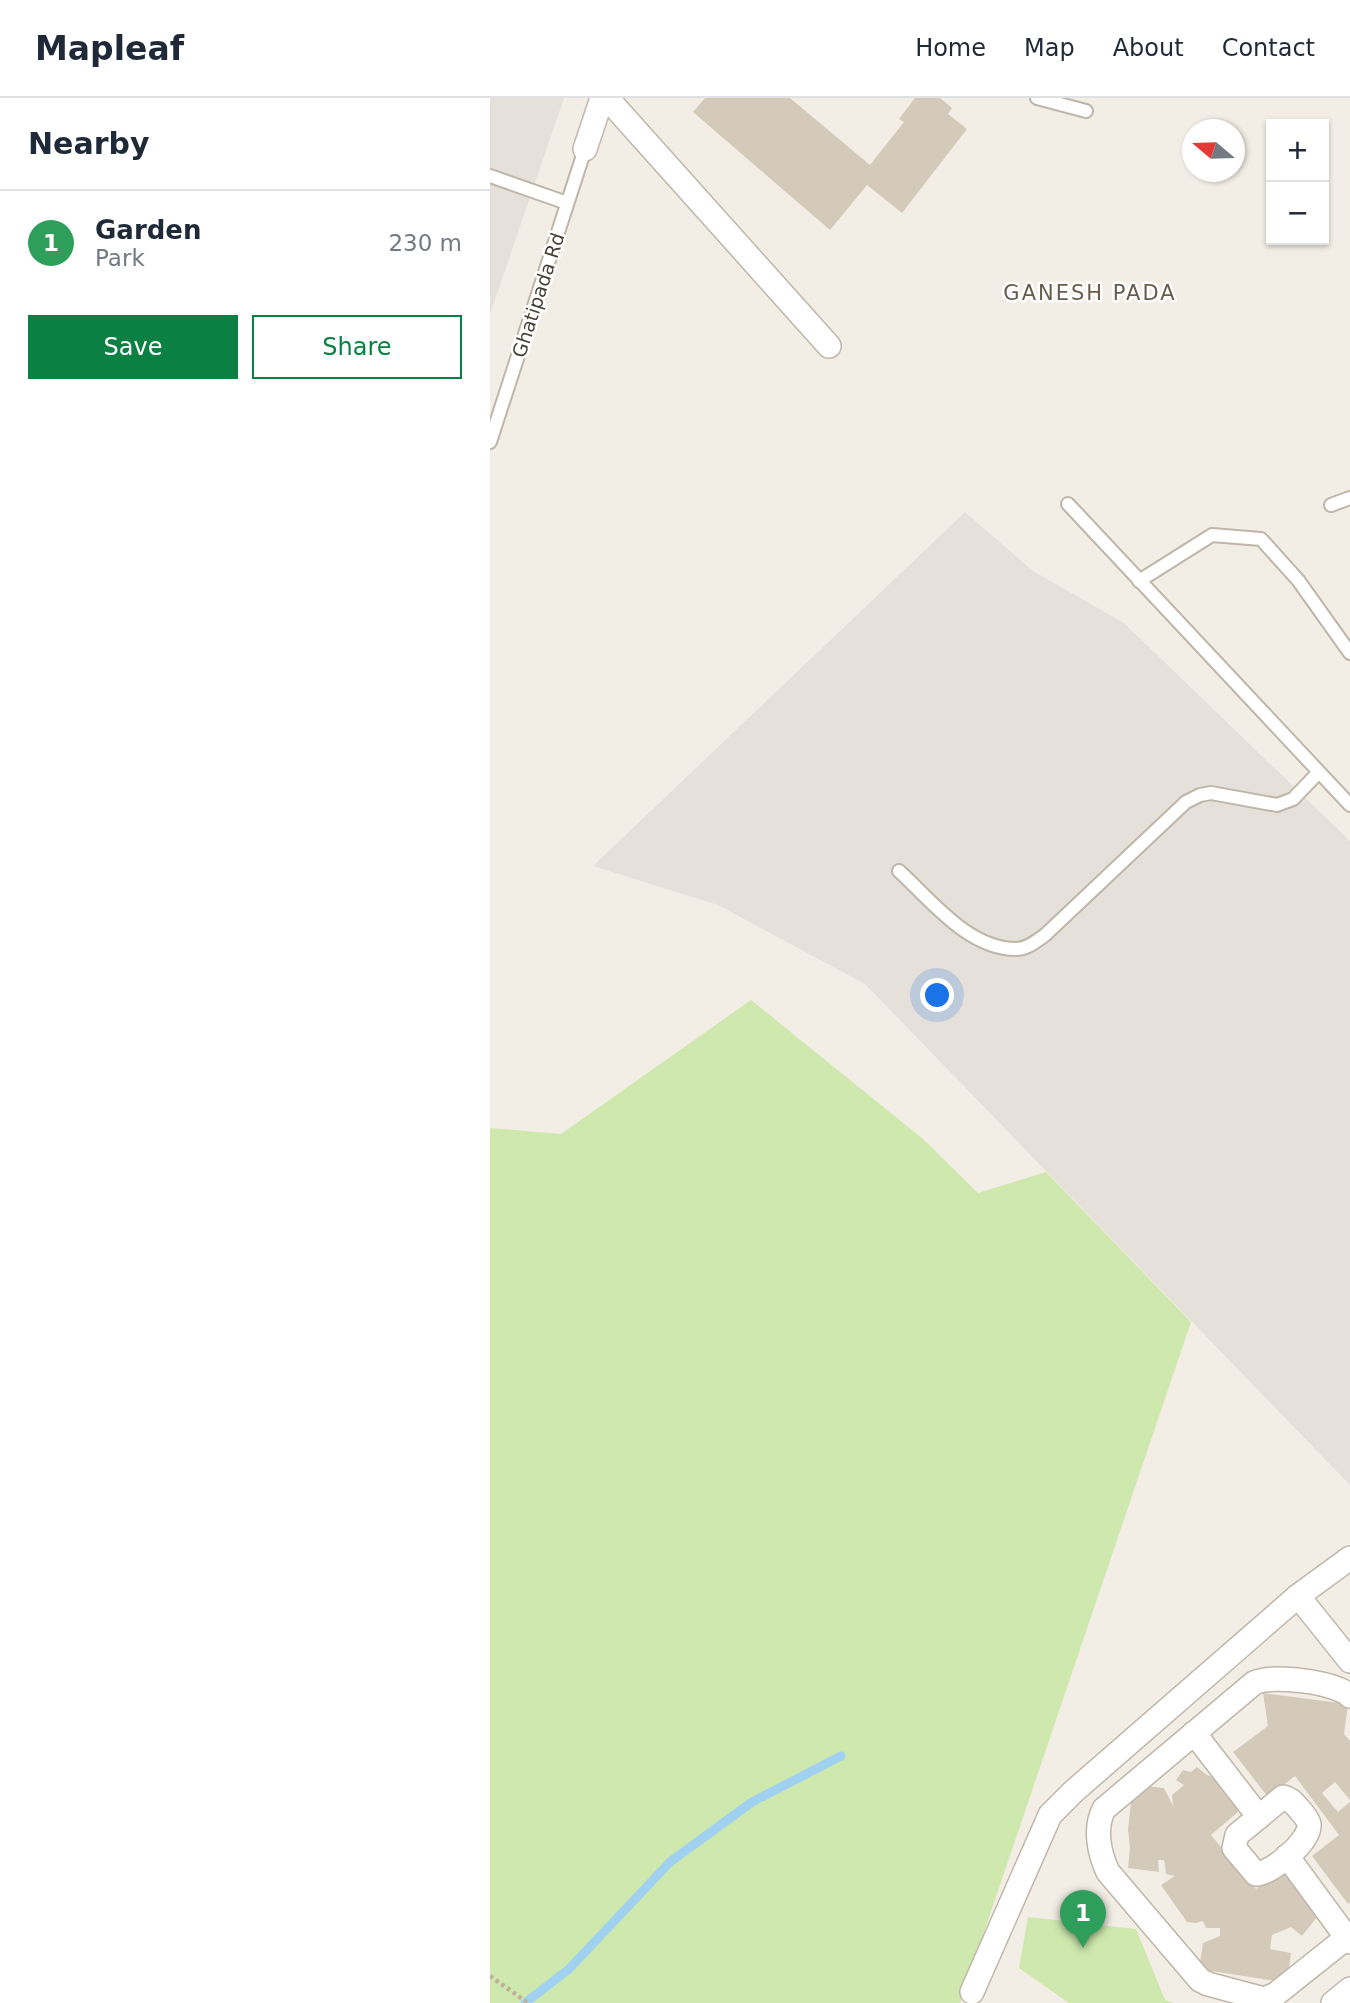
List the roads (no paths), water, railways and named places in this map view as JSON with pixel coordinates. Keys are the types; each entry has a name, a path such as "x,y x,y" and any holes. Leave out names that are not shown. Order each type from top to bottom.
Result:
{"street":[{"path":"585,149 602,98"},
{"path":"607,98 829,346"},
{"path":"972,1992 1050,1815 1074,1791 1298,1596 1350,1558"},
{"path":"1298,1596 1350,1661"},
{"path":"1287,1856 1349,1938 1276,1994 1264,1999 1200,1980 1108,1872 1098,1829 1104,1810 1254,1683 1269,1678 1339,1688 1350,1696"},
{"path":"1194,1733 1259,1817"},
{"path":"1283,1797 1290,1799 1309,1824 1304,1842 1266,1873 1256,1874 1234,1848 1237,1835 1259,1817 1283,1797"},
{"path":"1334,2003 1350,1989"}],"lane":[{"path":"1037,98 1086,111"},
{"name":"Ghatipada Rd","path":"490,442 585,149"},
{"path":"490,177 568,203"},
{"path":"1331,505 1350,498"},
{"path":"1068,504 1350,805"},
{"path":"1139,582 1212,535 1261,540 1298,580 1350,653"},
{"path":"899,871 961,929 980,939 1018,949 1045,935 1186,802 1211,793 1277,804 1293,799 1318,773"}],"waterway":[{"path":"525,2003 569,1969 670,1862 752,1802 841,1756"}],"place":[{"name":"Garden","path":"1083,1948"}],"district":[{"name":"GANESH PADA","path":"1090,293"}]}
